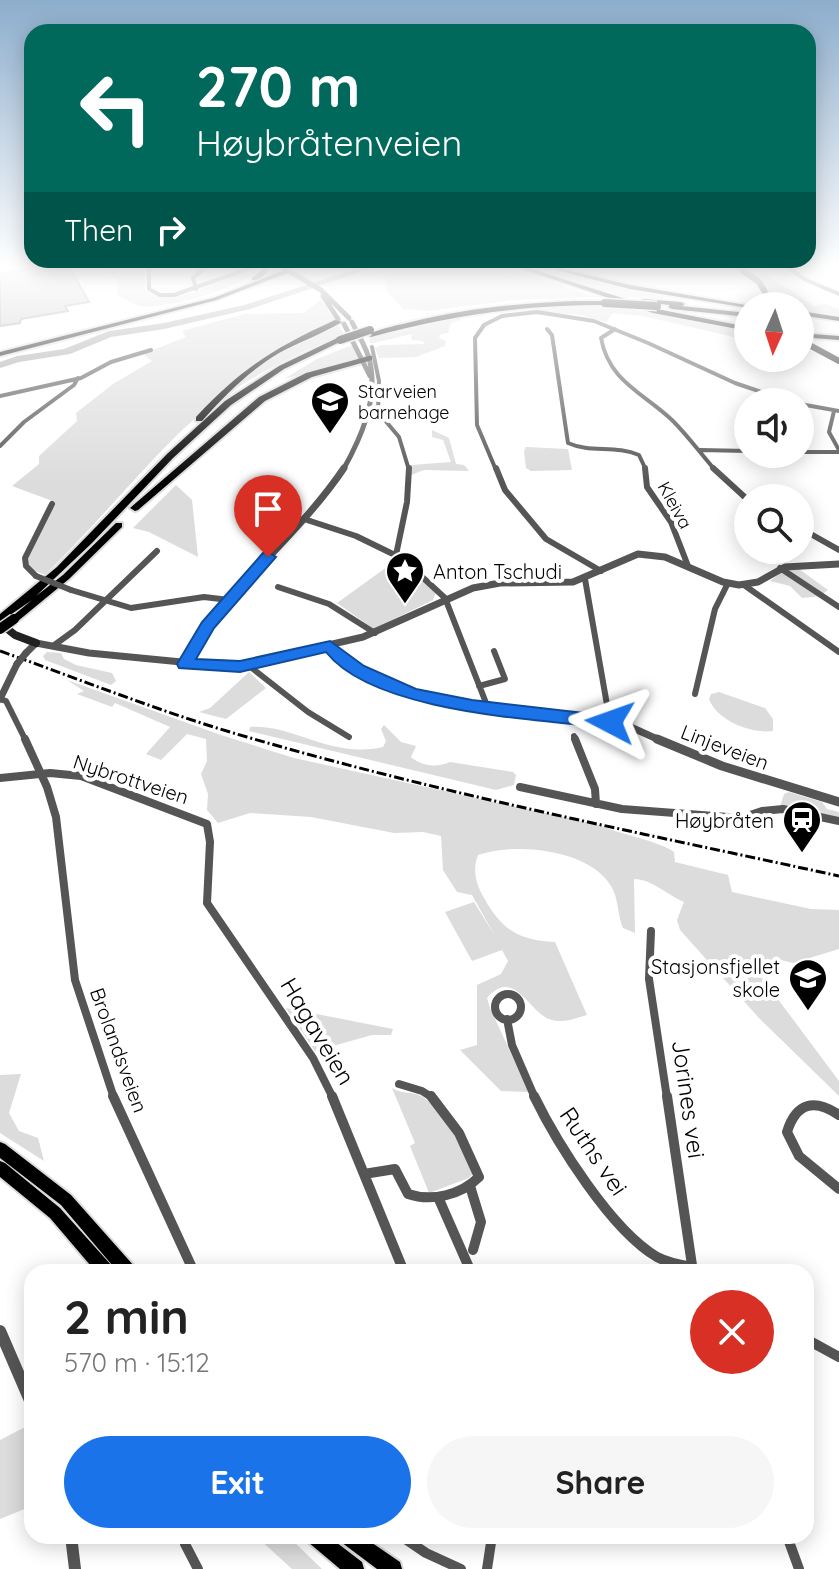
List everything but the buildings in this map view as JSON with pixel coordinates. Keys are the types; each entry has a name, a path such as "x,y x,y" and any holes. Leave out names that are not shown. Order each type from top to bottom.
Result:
{"highway":[{"path":"0,352 57,337"},
{"path":"0,352 60,337"},
{"path":"158,472 186,434 247,370 301,337"},
{"path":"0,629 6,619 66,565 206,422 240,394 292,361 356,337"},
{"path":"6,619 76,568 208,431 248,396 286,371 341,343"},
{"path":"135,508 246,410 272,392 309,375 366,360"},
{"path":"0,1149 66,1200 121,1264"},
{"path":"0,1168 55,1213 99,1264"},
{"path":"324,1544 355,1569"},
{"path":"358,1544 393,1569"}],"main road":[{"path":"814,346 839,361"},
{"path":"6,619 15,635 36,643"}],"street":[{"path":"350,337 366,360"},
{"path":"185,664 207,626 304,519 342,470 359,440 370,398 370,376 357,337"},
{"path":"476,337 477,425 505,490 546,539 601,571"},
{"name":"Kleiva","path":"552,337 568,443 577,447 623,448 639,455 645,464 647,487 671,522 688,566"},
{"path":"602,337 605,360 619,377 655,404 734,489"},
{"path":"633,337 746,388"},
{"path":"304,519 356,536 397,556 407,502 409,463 399,437 378,412 379,381 372,347"},
{"path":"0,396 78,378 111,362 151,350"},
{"path":"0,446 24,422 74,385 78,378"},
{"path":"814,407 836,411 829,429 839,451 814,452"},
{"path":"700,450 734,451"},
{"path":"52,504 25,558 26,566 36,576 105,601 136,608 204,597 229,600"},
{"path":"814,536 839,550"},
{"path":"53,646 68,636 157,551"},
{"path":"0,699 17,664 36,643 185,664 248,665 375,633 445,598 494,583 559,584 585,579 638,554 660,556 728,583 744,585 758,582 780,568 839,564"},
{"path":"406,562 445,598 488,708"},
{"path":"780,568 839,607"},
{"path":"585,579 610,722"},
{"path":"695,694 715,609 728,583"},
{"path":"744,585 839,652"},
{"path":"278,587 327,601 354,615 375,633"},
{"name":"Linjeveien","path":"330,646 350,666 400,690 488,708 610,722 674,744 722,766 839,802"},
{"path":"479,686 505,679 494,651"},
{"path":"248,665 308,712 349,737"},
{"name":"Brolandsveien","path":"0,699 6,701 41,773 56,816 65,876 70,955 86,1025 118,1106 190,1264"},
{"path":"574,736 595,789 596,804"},
{"name":"Nybrottveien","path":"0,778 41,773 87,777 166,811 203,820"},
{"path":"520,787 596,804 741,818 752,817 763,810 774,810 839,821"},
{"name":"Hagaveien","path":"203,820 209,828 205,878 207,903 313,1058 401,1264"},
{"name":"Jorines vei","path":"651,931 649,979 692,1264"},
{"name":"Ruths vei","path":"507,1019 509,1039 547,1121 588,1184 650,1252 674,1264"},
{"path":"364,1174 395,1169 408,1194 426,1200 470,1186 479,1177 472,1150 429,1095 399,1084"},
{"path":"839,1115 822,1104 807,1105 792,1115 787,1132 799,1156 839,1189"},
{"path":"470,1186 481,1222 473,1250"},
{"path":"438,1197 467,1264"},
{"path":"0,1331 24,1386"},
{"path":"814,1343 839,1357"},
{"path":"72,1544 75,1569"},
{"path":"185,1544 198,1569"},
{"path":"413,1544 461,1569"},
{"path":"487,1569 491,1544"},
{"path":"790,1544 799,1569"}],"shaded area":[{"path":"185,337 337,337 277,365 234,390 194,419 45,575 30,569 26,561 55,502 12,486 39,464 39,456 77,421 76,413 113,384 152,361 143,354"},
{"path":"398,337 374,343 370,343 369,339"},
{"path":"412,337 439,337 446,341 445,346 416,357 379,358 375,348 381,345 425,344"},
{"path":"352,345 360,360 284,379 317,359"},
{"path":"432,430 449,438 456,464 464,465 469,471 424,470 411,475 412,465 451,462 443,440 432,437"},
{"path":"526,447 568,449 572,470 531,471 526,468"},
{"path":"176,485 192,500 198,557 149,532 133,528"},
{"path":"398,559 436,592 433,600 374,629 337,603"},
{"path":"786,569 799,569 828,590 820,596 802,598 790,586 770,581"},
{"path":"47,652 61,653 64,659 76,665 112,673 116,681 111,685 45,660 43,656"},
{"path":"249,672 266,688 226,719 199,712 210,708"},
{"path":"67,680 294,758 599,825 667,848 674,852 675,862 728,875 732,892 811,909 839,910 839,949 793,963 776,959 754,967 839,1081 839,1096 759,1018 680,930 677,920 684,902 653,884 634,879 635,933 623,928 614,891 600,874 569,857 531,849 478,855 475,866 477,882 497,918 512,931 531,939 555,942 587,1015 563,1021 549,1019 520,994 505,987 487,998 529,1092 501,1091 460,1050 477,1045 477,985 501,974 508,961 502,950 472,961 445,912 474,902 495,936 472,895 457,892 443,870 441,836 423,832 394,833 311,817 250,813 218,823 207,810 208,794 201,774 207,761 206,739 187,734 161,760 146,754 170,727 115,703 112,707 77,694 84,691"},
{"path":"719,692 765,708 773,719 773,731 746,728 727,720 709,699 711,694"},
{"path":"384,725 401,742 416,746 411,757 419,762 435,765 450,762 513,772 516,775 514,785 496,790 249,731 250,727 266,727 346,749 364,749 383,747 386,741 381,729"},
{"path":"789,792 822,802 827,809 839,812 839,818 780,807 784,794"},
{"path":"286,1008 393,1029 391,1035 372,1035 315,1051"},
{"path":"21,1074 9,1113 19,1131 38,1138 44,1161 0,1133 0,1075"},
{"path":"392,1088 421,1096 436,1109 475,1171 469,1178 429,1193 410,1146 415,1143"},
{"path":"24,1428 24,1509 0,1519 0,1440"},
{"path":"265,1544 296,1544 322,1569 292,1569"}],"waterway":[{"path":"0,365 17,359 66,352 101,337"}],"railway":[{"path":"0,651 184,718 320,758 542,812 839,876"}],"place":[{"name":"Starveien barnehage","path":"330,435"},
{"name":"Anton Tschudi","path":"405,605"},
{"name":"Høybråten","path":"802,854"},
{"name":"Stasjonsfjellet skole","path":"808,1012"}],"route":[{"path":"268,557 207,626 185,664 240,666 330,646 336,655 358,670 389,685 434,699 558,718 610,722"}]}
